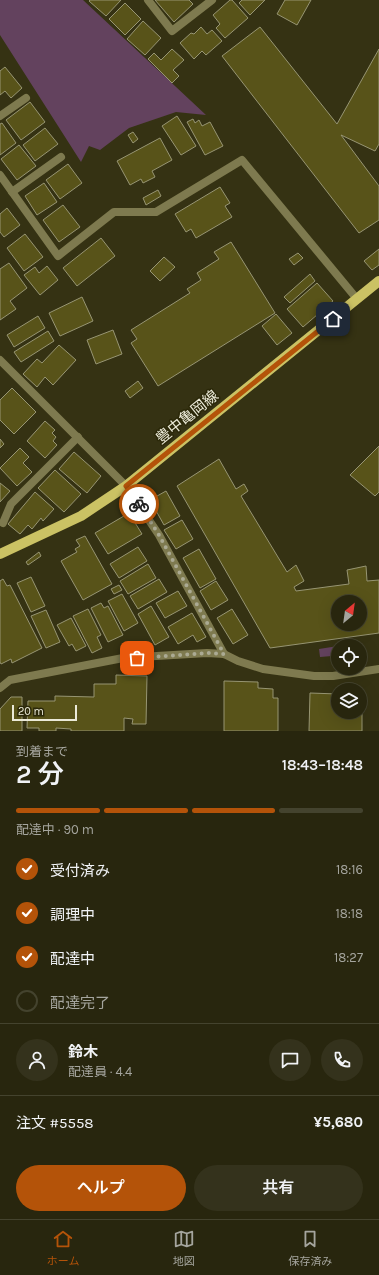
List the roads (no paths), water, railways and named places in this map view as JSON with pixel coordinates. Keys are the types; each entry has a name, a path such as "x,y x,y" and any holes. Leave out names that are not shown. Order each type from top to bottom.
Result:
{"main road":[{"name":"豊中亀岡線","path":"0,554 81,516 126,486 379,281"}],"street":[{"path":"148,0 172,31 212,0"},
{"path":"0,116 26,98"},
{"path":"12,192 61,157"},
{"path":"0,175 58,256 114,212 156,212 242,160 357,299"},
{"path":"0,360 126,486 159,535 224,654"},
{"path":"3,522 11,504 78,438"},
{"path":"0,688 10,680 123,658 207,653 224,654 263,669 314,676 333,676 379,669"}]}
